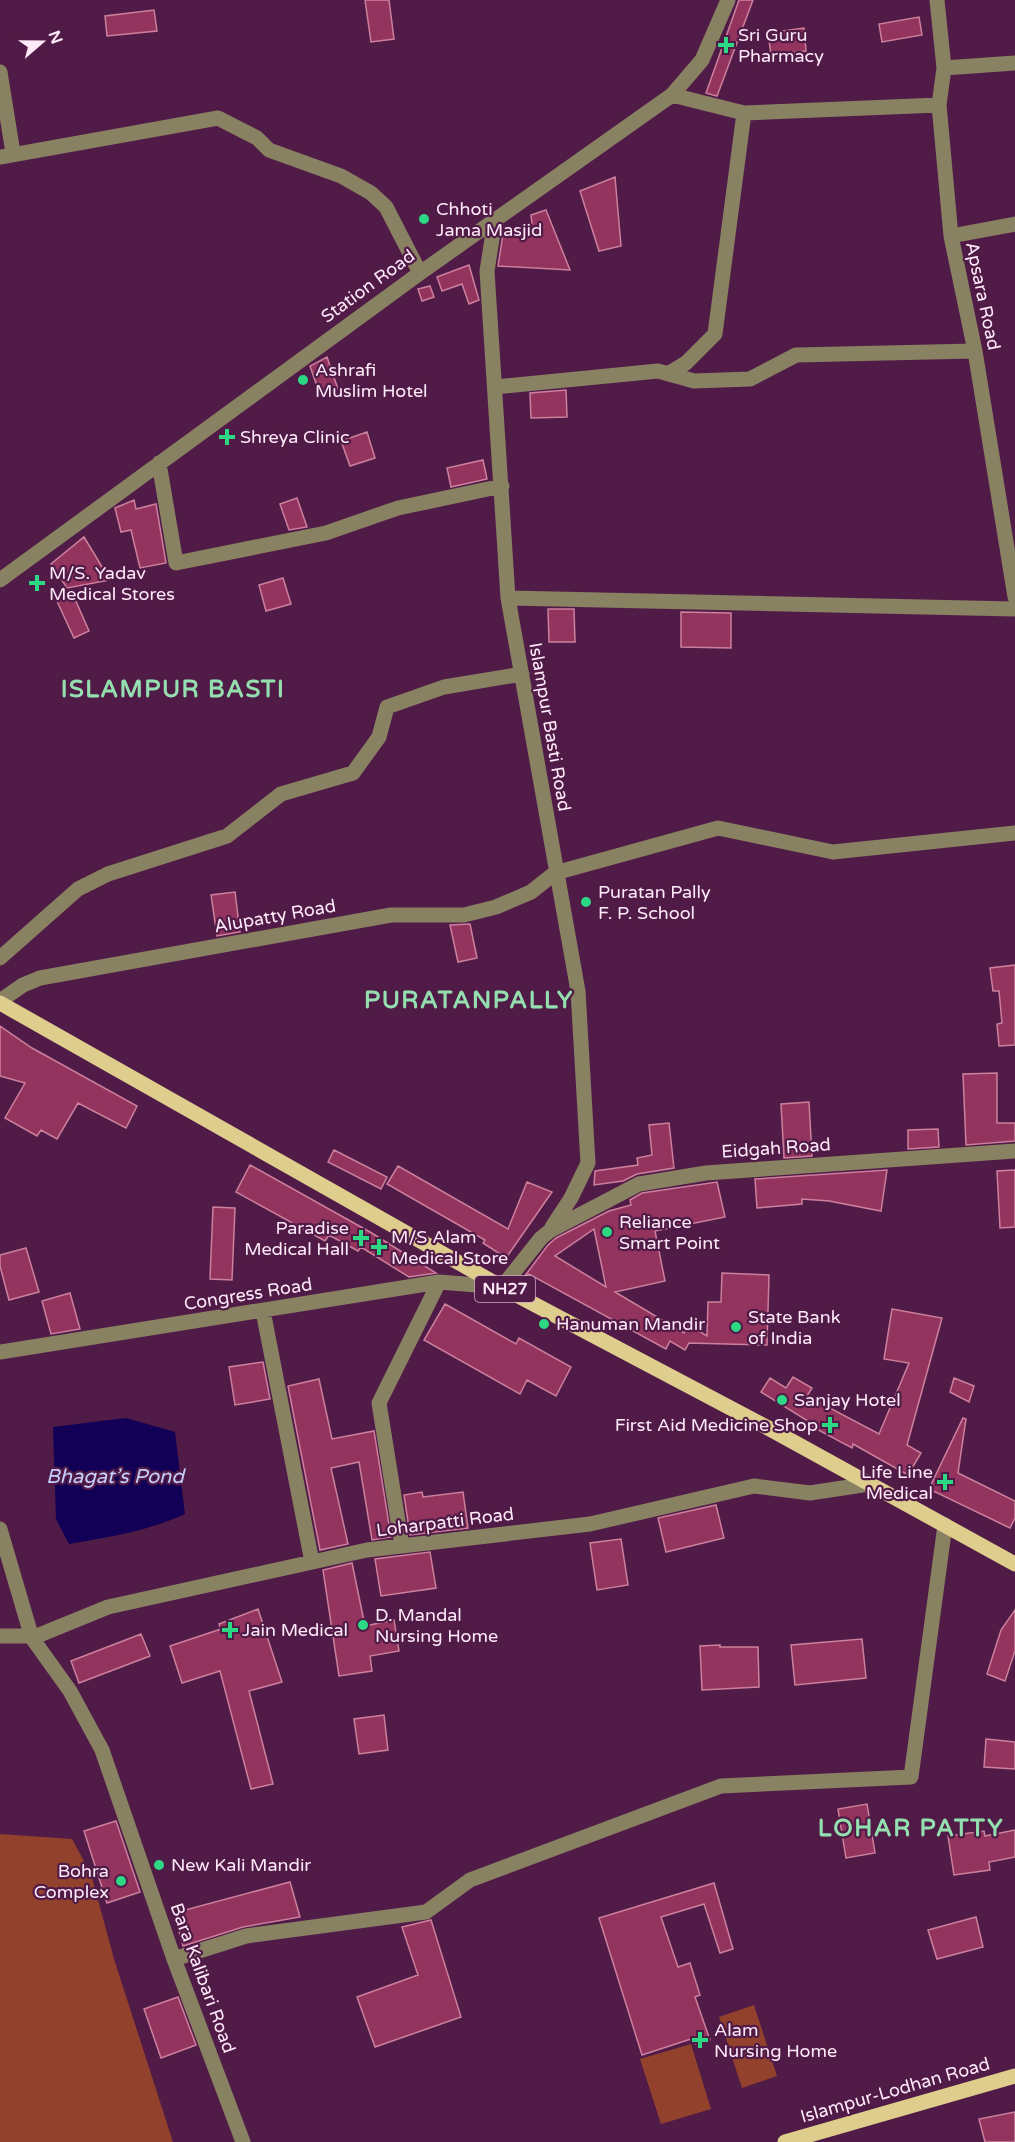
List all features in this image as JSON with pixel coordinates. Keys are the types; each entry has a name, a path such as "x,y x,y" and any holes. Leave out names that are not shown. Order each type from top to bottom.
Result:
{"main road":[{"name":"NH27","path":"0,1002 502,1287 770,1429 1015,1564"},
{"name":"Islampur-Lodhan Road","path":"785,2142 1015,2076"}],"street":[{"name":"Station Road","path":"0,580 420,273 672,95 702,60 728,0"},
{"name":"Apsara Road","path":"937,0 944,68 939,105 951,236 975,351 1015,597"},
{"path":"944,68 1015,63"},
{"path":"0,72 7,155 218,118 257,138 269,150 341,176 371,193 386,207 420,273"},
{"path":"672,95 744,113 939,105"},
{"path":"668,374 686,363 715,334 744,113"},
{"name":"Islampur Basti Road","path":"495,220 487,271 508,598 555,873 578,991 588,1163 571,1198 551,1230"},
{"path":"951,236 1015,224"},
{"path":"495,387 658,371 693,381 750,379 796,355 975,351"},
{"path":"159,463 176,563 326,533 398,508 502,486"},
{"path":"508,598 1015,609"},
{"path":"0,958 78,889 108,874 227,836 281,794 353,773 379,737 387,707 444,687 522,674"},
{"path":"555,873 718,828 833,852 1015,833"},
{"name":"Alupatty Road","path":"0,1002 23,985 40,978 391,915 465,915 496,907 531,892 555,873"},
{"name":"Eidgah Road","path":"551,1230 639,1184 650,1182 705,1173 1015,1151"},
{"path":"502,1287 541,1238 551,1230"},
{"path":"402,1546 379,1403 439,1282"},
{"name":"Congress Road","path":"0,1352 439,1282 502,1287"},
{"path":"263,1311 312,1562"},
{"name":"Loharpatti Road","path":"32,1637 108,1607 367,1550 590,1524 754,1485 810,1493 869,1484"},
{"path":"174,1959 246,1936 426,1912 471,1880 721,1786 911,1776 945,1525"},
{"name":"Bara Kalibari Road","path":"0,1529 32,1637 70,1691 102,1750 174,1959 243,2142"},
{"path":"0,1636 32,1637"}],"shaded area":[{"path":"0,1834 72,1839 91,1874 114,1959 173,2142 0,2142"},
{"path":"754,2005 777,2076 742,2088 719,2017"},
{"path":"691,2044 711,2109 661,2124 640,2059"}],"water":[{"name":"Bhagat’s Pond","path":"126,1418 175,1432 185,1514 143,1529 69,1544 56,1519 53,1427"}],"building":[{"path":"365,0 389,0 394,39 371,42"},
{"path":"739,0 753,0 717,96 706,93"},
{"path":"154,10 157,31 107,36 105,16"},
{"path":"919,17 922,35 882,42 879,24"},
{"path":"804,28 806,51 771,55 768,33"},
{"path":"615,177 621,246 599,251 580,191"},
{"path":"546,210 570,270 498,266 503,234 532,223 531,215"},
{"path":"469,265 479,300 469,304 462,284 442,291 437,277"},
{"path":"430,286 434,297 422,301 418,289"},
{"path":"327,357 338,389 320,395 310,366"},
{"path":"566,390 567,417 531,418 530,393"},
{"path":"367,432 375,458 350,466 341,441"},
{"path":"483,460 487,479 451,487 447,468"},
{"path":"297,498 307,527 289,530 280,504"},
{"path":"134,500 136,509 156,504 166,563 140,568 131,530 121,532 115,508"},
{"path":"84,537 110,580 67,588 51,564"},
{"path":"283,578 291,604 266,611 259,585"},
{"path":"71,590 89,631 74,638 55,597"},
{"path":"548,609 574,609 575,642 549,642"},
{"path":"681,612 731,613 731,648 681,647"},
{"path":"235,892 240,932 217,936 211,895"},
{"path":"470,924 477,958 458,962 450,925"},
{"path":"1015,965 1015,1045 999,1046 997,1024 1002,1023 999,991 993,991 990,968"},
{"path":"0,1026 32,1048 137,1106 126,1128 78,1103 57,1139 41,1130 37,1136 5,1118 25,1083 0,1076"},
{"path":"997,1073 997,1123 1015,1123 1015,1141 966,1145 963,1074"},
{"path":"809,1102 812,1156 784,1158 781,1104"},
{"path":"669,1123 674,1168 637,1174 623,1181 594,1185 595,1171 638,1165 637,1158 652,1155 649,1125"},
{"path":"938,1129 939,1147 908,1149 908,1130"},
{"path":"334,1150 387,1177 381,1189 328,1162"},
{"path":"250,1165 370,1232 436,1273 409,1277 361,1247 358,1251 329,1235 325,1241 236,1192"},
{"path":"398,1166 508,1229 527,1182 552,1192 506,1258 483,1243 485,1240 387,1184"},
{"path":"887,1170 881,1211 829,1201 802,1199 802,1204 757,1208 755,1179"},
{"path":"1015,1170 1015,1227 1000,1228 997,1171"},
{"path":"717,1182 725,1217 655,1231 665,1281 615,1292 684,1333 689,1325 707,1336 708,1302 721,1302 722,1273 769,1275 767,1345 689,1343 685,1350 670,1341 666,1349 529,1274 524,1277 556,1238 609,1211 631,1205 630,1200 642,1193","holes":["594,1229 606,1287 555,1256"]},
{"path":"213,1207 235,1208 232,1280 210,1279"},
{"path":"26,1248 39,1292 9,1300 0,1266 0,1255"},
{"path":"70,1293 80,1329 51,1334 42,1301"},
{"path":"445,1304 516,1344 519,1338 571,1367 556,1396 527,1380 520,1394 424,1340"},
{"path":"892,1309 942,1318 907,1445 921,1453 908,1475 853,1444 852,1448 807,1424 808,1421 761,1392 770,1378 786,1388 793,1377 812,1388 807,1396 879,1434 909,1363 884,1359"},
{"path":"263,1362 270,1399 235,1405 229,1367"},
{"path":"954,1378 974,1386 969,1402 950,1392"},
{"path":"319,1379 332,1439 374,1431 391,1537 372,1540 359,1462 331,1468 348,1544 320,1550 288,1386"},
{"path":"963,1418 966,1419 958,1473 1015,1501 1015,1518 1010,1528 929,1489"},
{"path":"422,1492 423,1497 463,1492 468,1528 410,1535 404,1495"},
{"path":"716,1505 724,1538 666,1552 658,1518"},
{"path":"621,1539 628,1585 597,1590 590,1543"},
{"path":"430,1552 436,1588 381,1596 375,1559"},
{"name":"D. Mandal Nursing Home","path":"352,1563 365,1626 394,1620 399,1651 370,1656 372,1671 339,1676 323,1570"},
{"path":"258,1609 282,1682 249,1691 273,1784 251,1789 220,1671 182,1683 170,1646 221,1629 219,1624"},
{"path":"1015,1610 1015,1651 1005,1681 987,1674 1001,1630"},
{"path":"141,1634 150,1656 79,1683 71,1661"},
{"path":"862,1639 866,1678 795,1685 791,1645"},
{"path":"720,1645 720,1647 758,1647 759,1687 702,1690 700,1646"},
{"path":"384,1715 388,1750 359,1754 354,1719"},
{"path":"986,1739 1015,1742 1015,1769 984,1767"},
{"path":"867,1804 875,1853 846,1858 838,1809"},
{"path":"116,1821 140,1892 107,1903 84,1831"},
{"path":"1015,1830 1015,1857 989,1862 990,1870 954,1875 948,1836 984,1831 985,1836"},
{"path":"290,1882 300,1917 243,1927 183,1946 174,1913"},
{"path":"714,1883 733,1949 720,1953 704,1904 661,1917 678,1967 690,1963 700,1995 695,1997 710,2040 696,2044 694,2038 642,2055 599,1918"},
{"path":"976,1917 983,1947 937,1959 928,1930"},
{"path":"431,1920 461,2017 375,2047 357,1997 418,1975 402,1927"},
{"path":"178,1997 196,2045 161,2058 144,2009"},
{"path":"1015,2112 1015,2142 985,2142 979,2119"}],"place":[{"name":"Sri Guru Pharmacy","path":"726,45"},
{"name":"Chhoti Jama Masjid","path":"424,219"},
{"name":"Ashrafi Muslim Hotel","path":"303,380"},
{"name":"Shreya Clinic","path":"227,437"},
{"name":"M/S. Yadav Medical Stores","path":"37,583"},
{"name":"Puratan Pally F. P. School","path":"586,902"},
{"name":"Reliance Smart Point","path":"607,1232"},
{"name":"Paradise Medical Hall","path":"361,1238"},
{"name":"M/S Alam Medical Store","path":"379,1247"},
{"name":"Hanuman Mandir","path":"544,1324"},
{"name":"State Bank of India","path":"736,1327"},
{"name":"Sanjay Hotel","path":"782,1400"},
{"name":"First Aid Medicine Shop","path":"830,1425"},
{"name":"Life Line Medical","path":"945,1482"},
{"name":"D. Mandal Nursing Home","path":"363,1625"},
{"name":"Jain Medical","path":"230,1630"},
{"name":"New Kali Mandir","path":"159,1865"},
{"name":"Bohra Complex","path":"121,1881"},
{"name":"Alam Nursing Home","path":"700,2040"}],"district":[{"name":"ISLAMPUR BASTI","path":"173,689"},
{"name":"PURATANPALLY","path":"469,1000"},
{"name":"LOHAR PATTY","path":"911,1828"}]}
